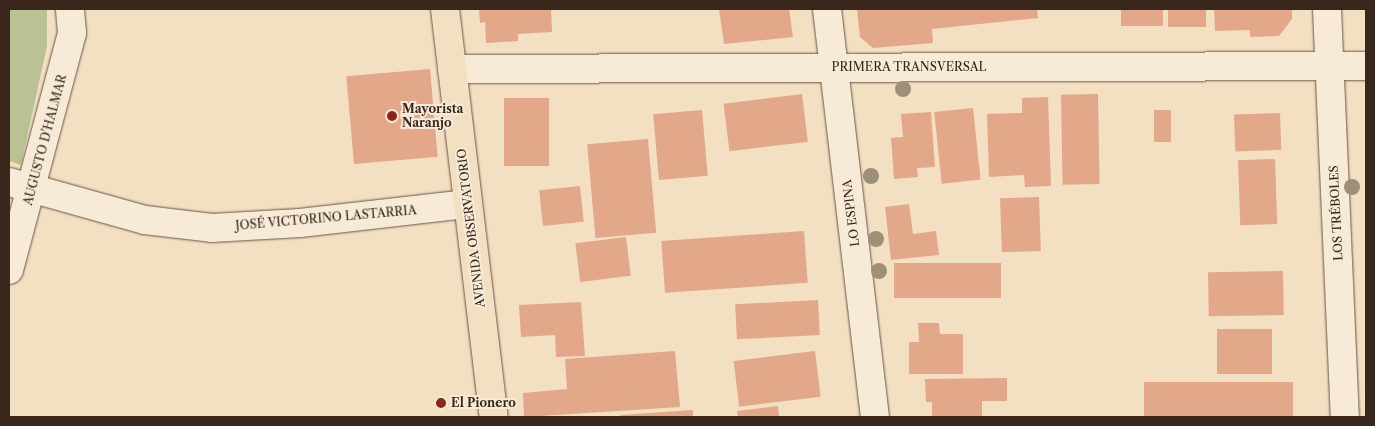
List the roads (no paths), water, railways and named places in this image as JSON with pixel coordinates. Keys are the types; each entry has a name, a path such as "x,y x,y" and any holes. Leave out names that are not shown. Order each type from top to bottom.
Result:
{"main road":[{"name":"AVENIDA OBSERVATORIO","path":"445,9 494,417"}],"street":[{"name":"AUGUSTO D'HALMAR","path":"9,270 21,186 72,33 70,9"},
{"name":"LO ESPINA","path":"827,9 875,417"},
{"name":"LOS TRÉBOLES","path":"1327,9 1345,417"},
{"name":"PRIMERA TRANSVERSAL","path":"452,69 1366,66"},
{"name":"JOSÉ VICTORINO LASTARRIA","path":"21,186 145,220 212,228 300,223 468,204"}],"place":[{"name":"Mayorista Naranjo","path":"392,116"},
{"name":"El Pionero","path":"441,403"}]}
